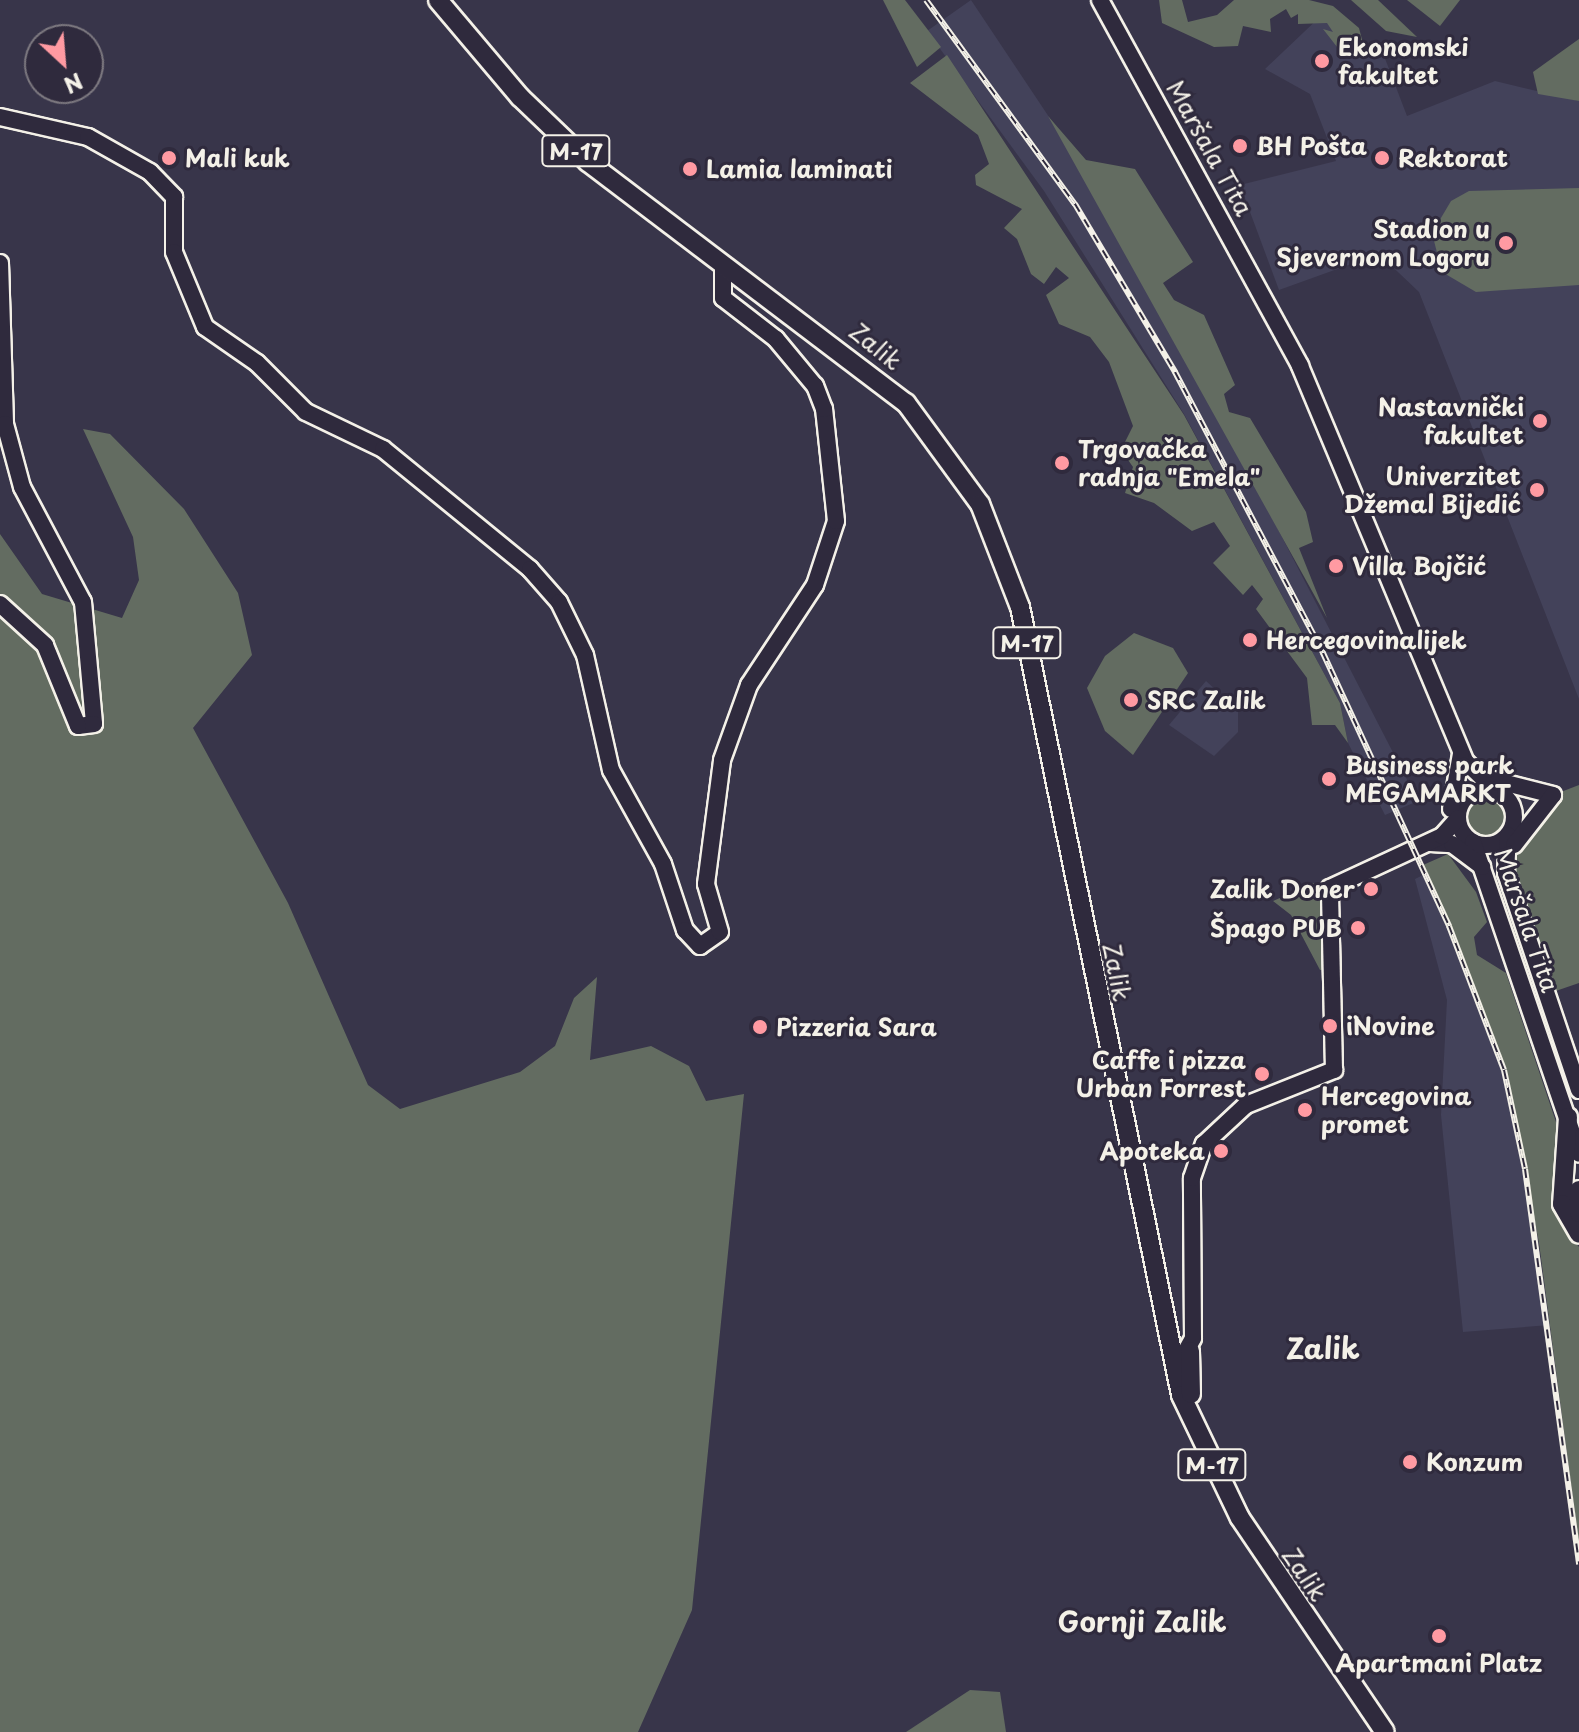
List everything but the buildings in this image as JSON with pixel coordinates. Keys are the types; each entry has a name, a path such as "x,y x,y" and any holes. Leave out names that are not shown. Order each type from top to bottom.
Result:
{"main road":[{"name":"M-17","path":"438,0 557,133 739,275"},
{"name":"Zalik","path":"739,275 906,403 960,471 999,545 1020,607 1172,1364 1214,1469 1260,1552 1385,1732"},
{"path":"1568,1117 1562,1204 1579,1234"},
{"path":"1579,1190 1579,1213"},
{"path":"1190,1351 1190,1392 1214,1469"}],"street":[{"name":"Maršala Tita","path":"1100,0 1300,366 1460,745 1466,762 1461,810"},
{"path":"0,117 88,137 150,172 174,197 174,252 205,327 257,363 306,412 383,449 530,569 559,602 585,655 611,770 663,864 685,930 700,946 720,932 706,884 722,760 749,685 815,585 836,521 815,386 776,339 733,307 720,288 723,264"},
{"path":"0,263 5,424 22,487 83,602 94,724 78,726 45,645 0,604"},
{"path":"733,307 730,295 739,275"},
{"path":"1424,843 1460,790 1460,745"},
{"path":"1424,843 1452,844 1498,875 1516,840 1553,795 1495,781 1460,745"},
{"name":"Maršala Tita","path":"1466,762 1495,790"},
{"path":"1172,1364 1190,1351 1192,1178 1204,1144 1246,1105 1334,1070 1330,888 1442,836 1491,844 1508,835 1514,809 1495,790 1477,790 1442,836"},
{"path":"1461,810 1471,840"},
{"name":"Maršala Tita","path":"1508,835 1498,875 1579,1153"},
{"name":"Maršala Tita","path":"1471,840 1498,875 1579,1090"}],"shaded area":[{"path":"883,0 905,0 941,47 917,67"},
{"path":"971,0 1073,153 1197,372 1418,801 1385,815 1348,743 1340,703 1184,414 1044,191 927,31"},
{"path":"1159,0 1182,0 1188,22 1217,15 1234,0 1309,0 1333,6 1359,28 1365,51 1341,52 1323,29 1333,32 1327,23 1298,24 1298,14 1291,18 1286,9 1270,19 1271,32 1243,26 1238,46 1214,47 1162,23"},
{"path":"1351,0 1378,0 1417,37 1386,31"},
{"path":"1407,0 1460,0 1440,26"},
{"name":"Univerzitet Džemal Bijedić","path":"1324,13 1365,51 1381,48 1407,116 1495,81 1579,101 1579,699 1419,292 1379,254 1279,290 1240,185 1336,161 1310,94 1265,69"},
{"path":"1579,39 1579,101 1538,94 1533,72"},
{"path":"947,55 1184,415 1340,703 1348,743 1335,725 1312,725 1307,678 1256,609 1263,599 1252,585 1243,595 1213,563 1230,546 1214,522 1192,531 1154,503 1125,493 1133,467 1121,450 1133,426 1109,362 1090,337 1059,324 1046,295 1069,278 1056,267 1044,284 1031,274 1017,239 1004,228 1022,209 976,185 975,175 989,164 978,135 910,83"},
{"path":"1048,116 1086,160 1135,169 1193,262 1163,283 1174,300 1204,315 1235,385 1224,394 1229,412 1250,418 1306,512 1313,542 1299,548 1327,618"},
{"name":"Stadion u Sjevernom Logoru","path":"1579,188 1579,285 1476,292 1442,272 1432,233 1451,201 1469,191"},
{"path":"83,429 110,434 184,509 238,593 252,655 193,728 288,903 368,1085 400,1109 520,1072 555,1046 574,998 597,977 590,1060 651,1046 689,1066 706,1101 744,1094 692,1610 638,1732 0,1732 0,534 42,594 122,618 139,580 133,537"},
{"name":"SRC Zalik","path":"1134,633 1173,648 1188,673 1133,755 1105,731 1087,688 1105,656"},
{"path":"1206,681 1238,710 1238,732 1214,756 1169,725"},
{"path":"1579,785 1579,983 1547,994 1506,873 1510,853 1553,795"},
{"path":"1487,791 1506,798 1513,817 1506,836 1487,843 1468,836 1461,817 1468,798"},
{"path":"1448,854 1476,892 1487,922 1474,937 1477,955 1506,973 1556,1122 1556,1217 1579,1247 1579,1544 1539,1243 1506,1070 1423,865"},
{"path":"1427,873 1506,1070 1550,1325 1463,1332 1441,1115 1447,1000 1415,879"},
{"path":"1314,883 1331,919 1333,969 1320,970 1291,915 1273,901"},
{"path":"970,1690 1000,1692 1006,1732 906,1732"}],"railway":[{"path":"926,0 1075,204 1175,372 1323,653 1449,926 1504,1070 1525,1169 1579,1564"}],"place":[{"name":"Ekonomski fakultet","path":"1322,61"},
{"name":"BH Pošta","path":"1240,146"},
{"name":"Mali kuk","path":"169,158"},
{"name":"Rektorat","path":"1382,158"},
{"name":"Lamia laminati","path":"690,169"},
{"name":"Stadion u Sjevernom Logoru","path":"1506,243"},
{"name":"Nastavnički fakultet","path":"1540,421"},
{"name":"Trgovačka radnja \"Emela\"","path":"1062,463"},
{"name":"Univerzitet Džemal Bijedić","path":"1537,490"},
{"name":"Villa Bojčić","path":"1336,566"},
{"name":"Hercegovinalijek","path":"1250,640"},
{"name":"SRC Zalik","path":"1131,700"},
{"name":"Business park MEGAMARKT","path":"1329,779"},
{"name":"Zalik Doner","path":"1371,889"},
{"name":"Špago PUB","path":"1358,928"},
{"name":"iNovine","path":"1330,1026"},
{"name":"Pizzeria Sara","path":"760,1027"},
{"name":"Caffe i pizza Urban Forrest","path":"1262,1074"},
{"name":"Hercegovina promet","path":"1305,1110"},
{"name":"Apoteka","path":"1221,1151"},
{"name":"Konzum","path":"1410,1462"},
{"name":"Apartmani Platz","path":"1439,1636"}],"district":[{"name":"Zalik","path":"1323,1348"},
{"name":"Gornji Zalik","path":"1142,1621"}]}
